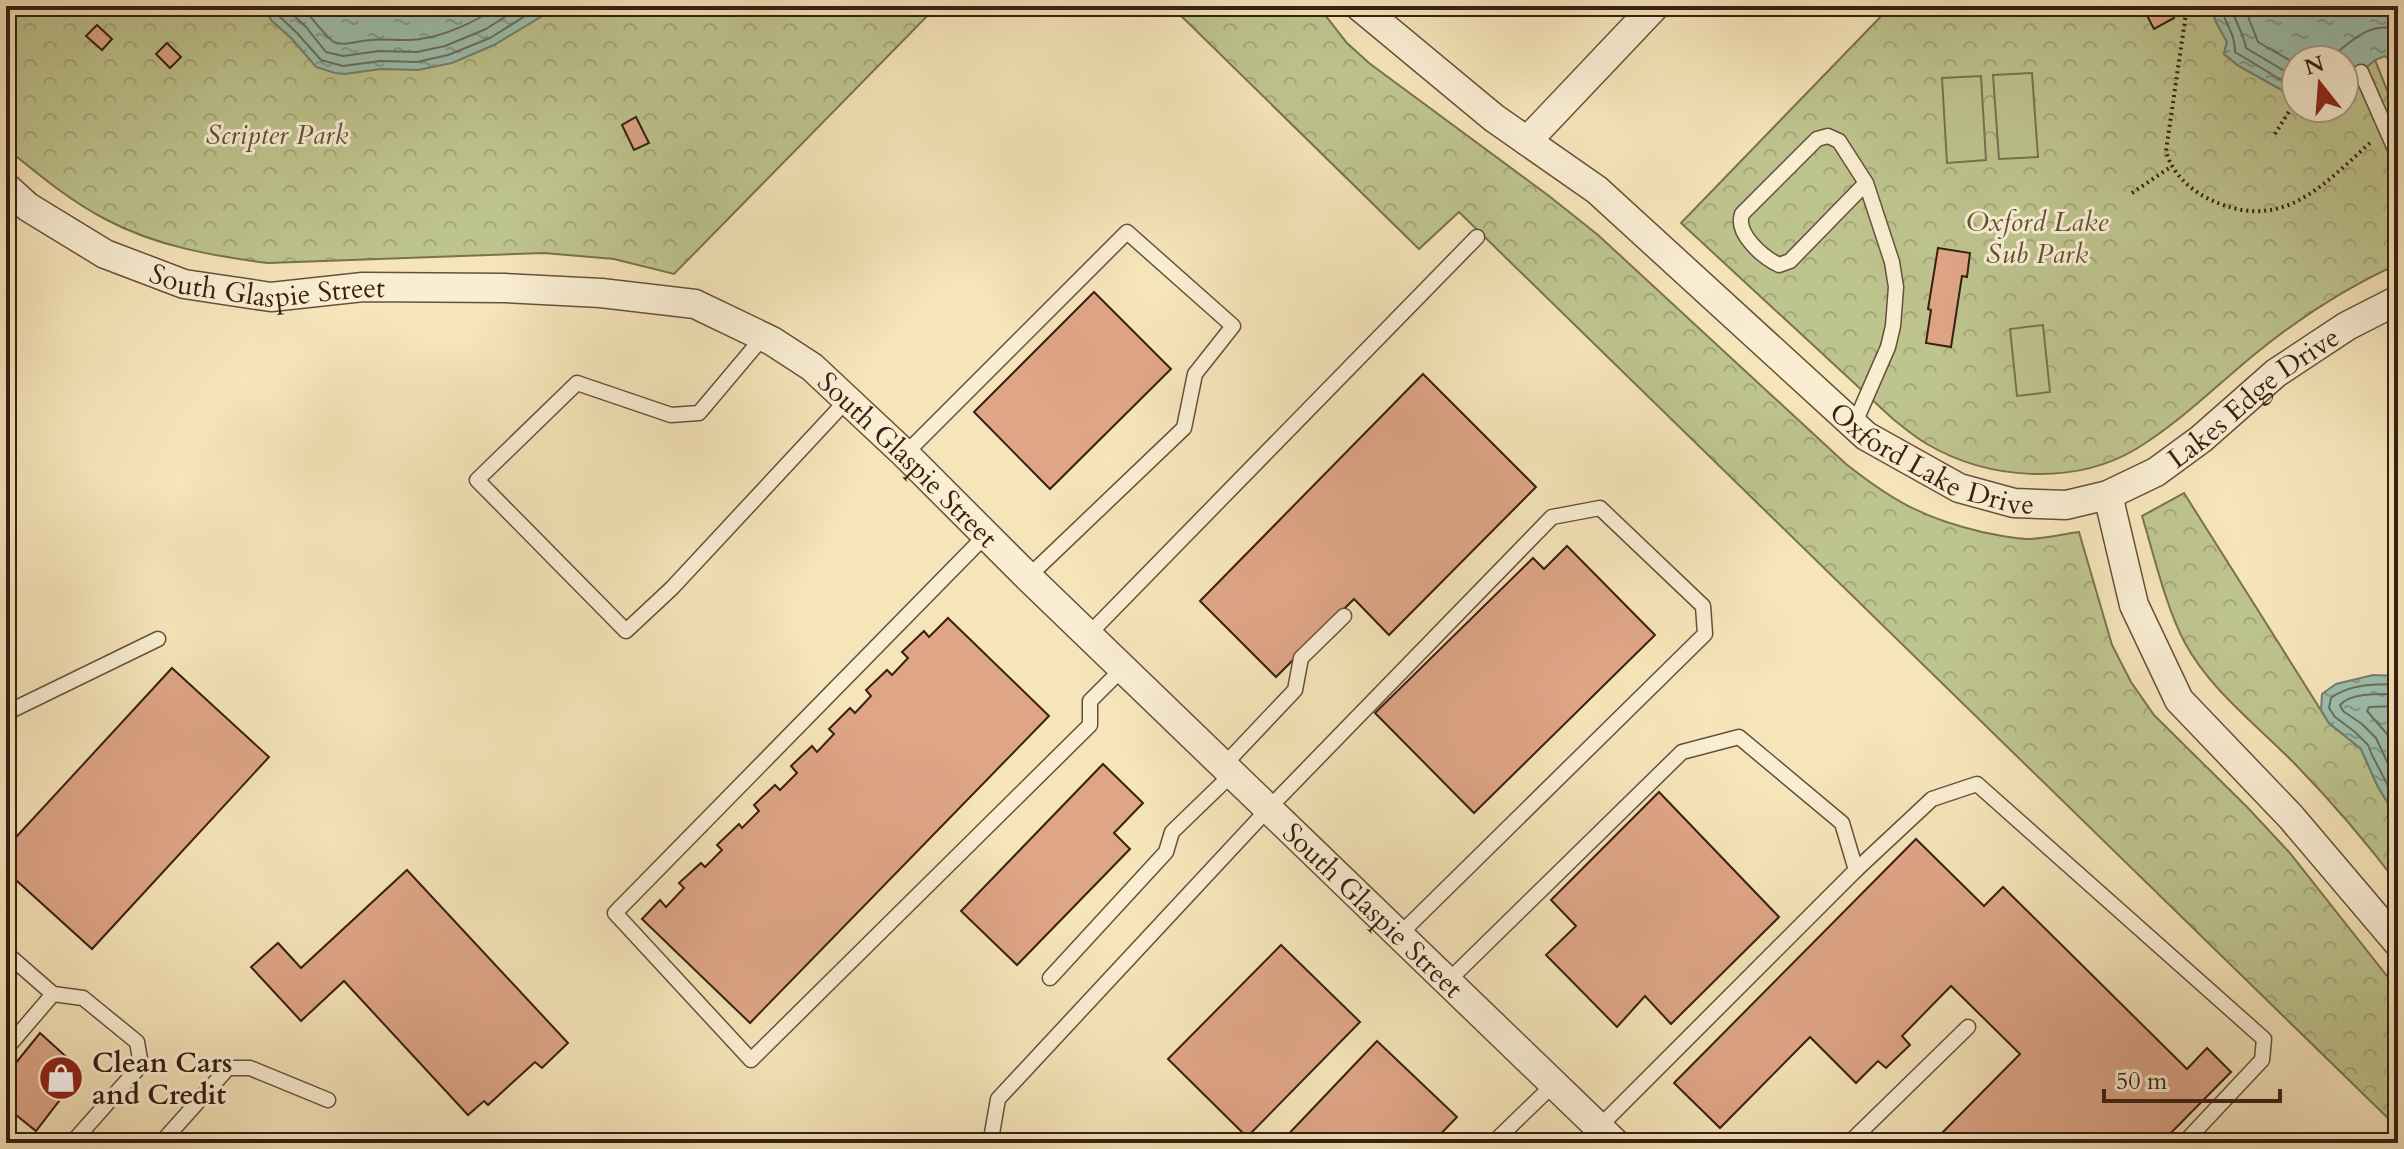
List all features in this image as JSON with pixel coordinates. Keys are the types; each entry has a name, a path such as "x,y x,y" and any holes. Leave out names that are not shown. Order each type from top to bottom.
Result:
{"street":[{"name":"Oxford Lake Drive","path":"1359,6 1494,118 1597,190 1866,436 1959,488 2014,503 2066,505 2108,495"},
{"path":"1527,141 1655,6"},
{"name":"South Glaspie Street","path":"6,187 28,207 105,254 184,284 271,297 363,287 505,288 601,293 695,304 763,337 812,367 905,454 1122,669 1607,1135"},
{"name":"Lakes Edge Drive","path":"2108,495 2156,472 2201,439 2276,373 2347,326 2398,300"},
{"path":"2108,495 2134,605 2179,700 2291,817 2398,943"}],"lane":[{"path":"2361,72 2398,156"},
{"path":"1854,425 1888,347 1896,287 1892,262 1866,183 1839,141 1828,136 1817,139 1742,214 1739,222 1742,232 1779,265 1790,261 1866,183"},
{"path":"905,454 1127,232 1233,326 1195,374 1184,428 1028,577"},
{"path":"1088,635 1477,237"},
{"path":"763,337 699,413 671,415 577,383 477,480 626,631 672,588 847,400"},
{"path":"994,1143 991,1139 998,1099 1268,809 1552,517 1600,508 1703,606 1705,634 1399,935"},
{"path":"986,535 615,913 751,1060 1090,725 1090,701 1122,669"},
{"path":"1050,978 1166,852 1172,832 1295,690 1301,658 1344,616"},
{"path":"6,713 158,639"},
{"path":"1448,981 1682,752 1739,737 1842,823 1856,870"},
{"path":"1607,1135 1856,870 1932,799 1977,784 2264,1039 2262,1060 2184,1143"},
{"path":"6,953 53,994 83,998 137,1042 141,1065 72,1143"},
{"path":"6,1049 53,994"},
{"path":"1849,1143 1968,1027"},
{"path":"161,1143 228,1068 250,1068 328,1100"},
{"path":"1493,1143 1554,1084"}],"path":[{"path":"2187,6 2166,151 2172,166 2185,183 2202,195 2220,204 2247,211 2273,210 2295,203 2315,192 2386,128"},
{"path":"2275,134 2281,124"},
{"path":"2132,193 2172,166"}],"green space":[{"name":"Scripter Park","path":"6,6 937,6 674,274 614,259 544,253 268,263 185,249 145,237 93,213 6,148"},
{"path":"1171,6 1318,6 1347,43 1369,63 1598,235 1846,464 1879,488 1925,514 1982,532 2030,539 2079,532 2112,645 2131,682 2154,715 2289,852 2398,990 2398,1128 1459,212 1419,249"},
{"name":"Oxford Lake Sub Park","path":"1891,6 2213,6 2215,20 2227,42 2224,54 2280,89 2280,124 2360,124 2360,73 2375,60 2398,118 2398,264 2342,293 2288,328 2167,428 2136,449 2112,461 2059,473 2004,471 1951,456 1927,444 1893,419 1681,223"},
{"path":"2032,73 2038,157 1999,159 1993,75"},
{"path":"1981,76 1986,160 1947,163 1942,78"},
{"path":"2043,325 2050,392 2017,396 2010,329"},
{"path":"2184,493 2329,723 2361,749 2377,785 2398,820 2398,884 2322,793 2221,692 2185,643 2166,598 2142,516"}],"water":[{"path":"263,6 559,6 494,45 452,63 418,70 381,69 344,74 316,67 271,20"},
{"path":"2213,6 2398,6 2398,68 2385,56 2360,73 2360,44 2280,44 2280,89 2224,54 2227,42 2215,20"},
{"path":"2373,675 2398,676 2398,820 2377,785 2361,749 2329,723 2321,710 2322,694 2336,684"}],"building":[{"path":"2142,6 2168,6 2174,18 2154,29"},
{"path":"97,25 112,39 102,50 86,36"},
{"path":"167,43 181,57 170,68 156,54"},
{"path":"636,117 649,143 634,150 622,125"},
{"path":"1938,248 1970,253 1967,277 1962,276 1951,347 1926,343"},
{"path":"1094,292 1171,369 1050,489 974,412"},
{"path":"1423,374 1536,487 1389,635 1354,599 1276,677 1200,601"},
{"path":"1567,546 1655,635 1474,813 1375,713 1533,558 1544,569"},
{"path":"948,618 1049,716 750,1023 642,919 660,900 666,907 684,888 679,883 701,863 705,867 722,850 717,845 739,824 742,828 759,811 754,805 775,785 780,790 797,773 791,766 812,746 817,752 834,734 829,729 850,708 855,713 871,696 866,690 887,670 892,675 908,658 902,652 924,631 929,637"},
{"path":"172,668 269,757 92,949 6,871 6,848"},
{"path":"1103,764 1143,803 1114,833 1130,849 1017,965 961,911"},
{"path":"1659,792 1779,917 1671,1024 1645,996 1617,1027 1546,955 1576,926 1551,900"},
{"path":"1916,839 1984,906 2003,887 2187,1069 2207,1048 2231,1072 2161,1143 1932,1143 2020,1054 1951,986 1902,1036 1910,1045 1886,1068 1878,1061 1856,1083 1810,1037 1720,1128 1674,1083"},
{"path":"407,870 568,1043 542,1068 535,1062 488,1105 484,1101 468,1115 344,981 301,1021 251,967 278,943 301,968"},
{"path":"1281,945 1360,1022 1247,1137 1168,1059"},
{"path":"40,1033 82,1071 36,1131 6,1107 6,1075"},
{"path":"1377,1041 1457,1117 1432,1143 1280,1143"}],"place":[{"name":"Clean Cars and Credit","path":"61,1078"}]}
